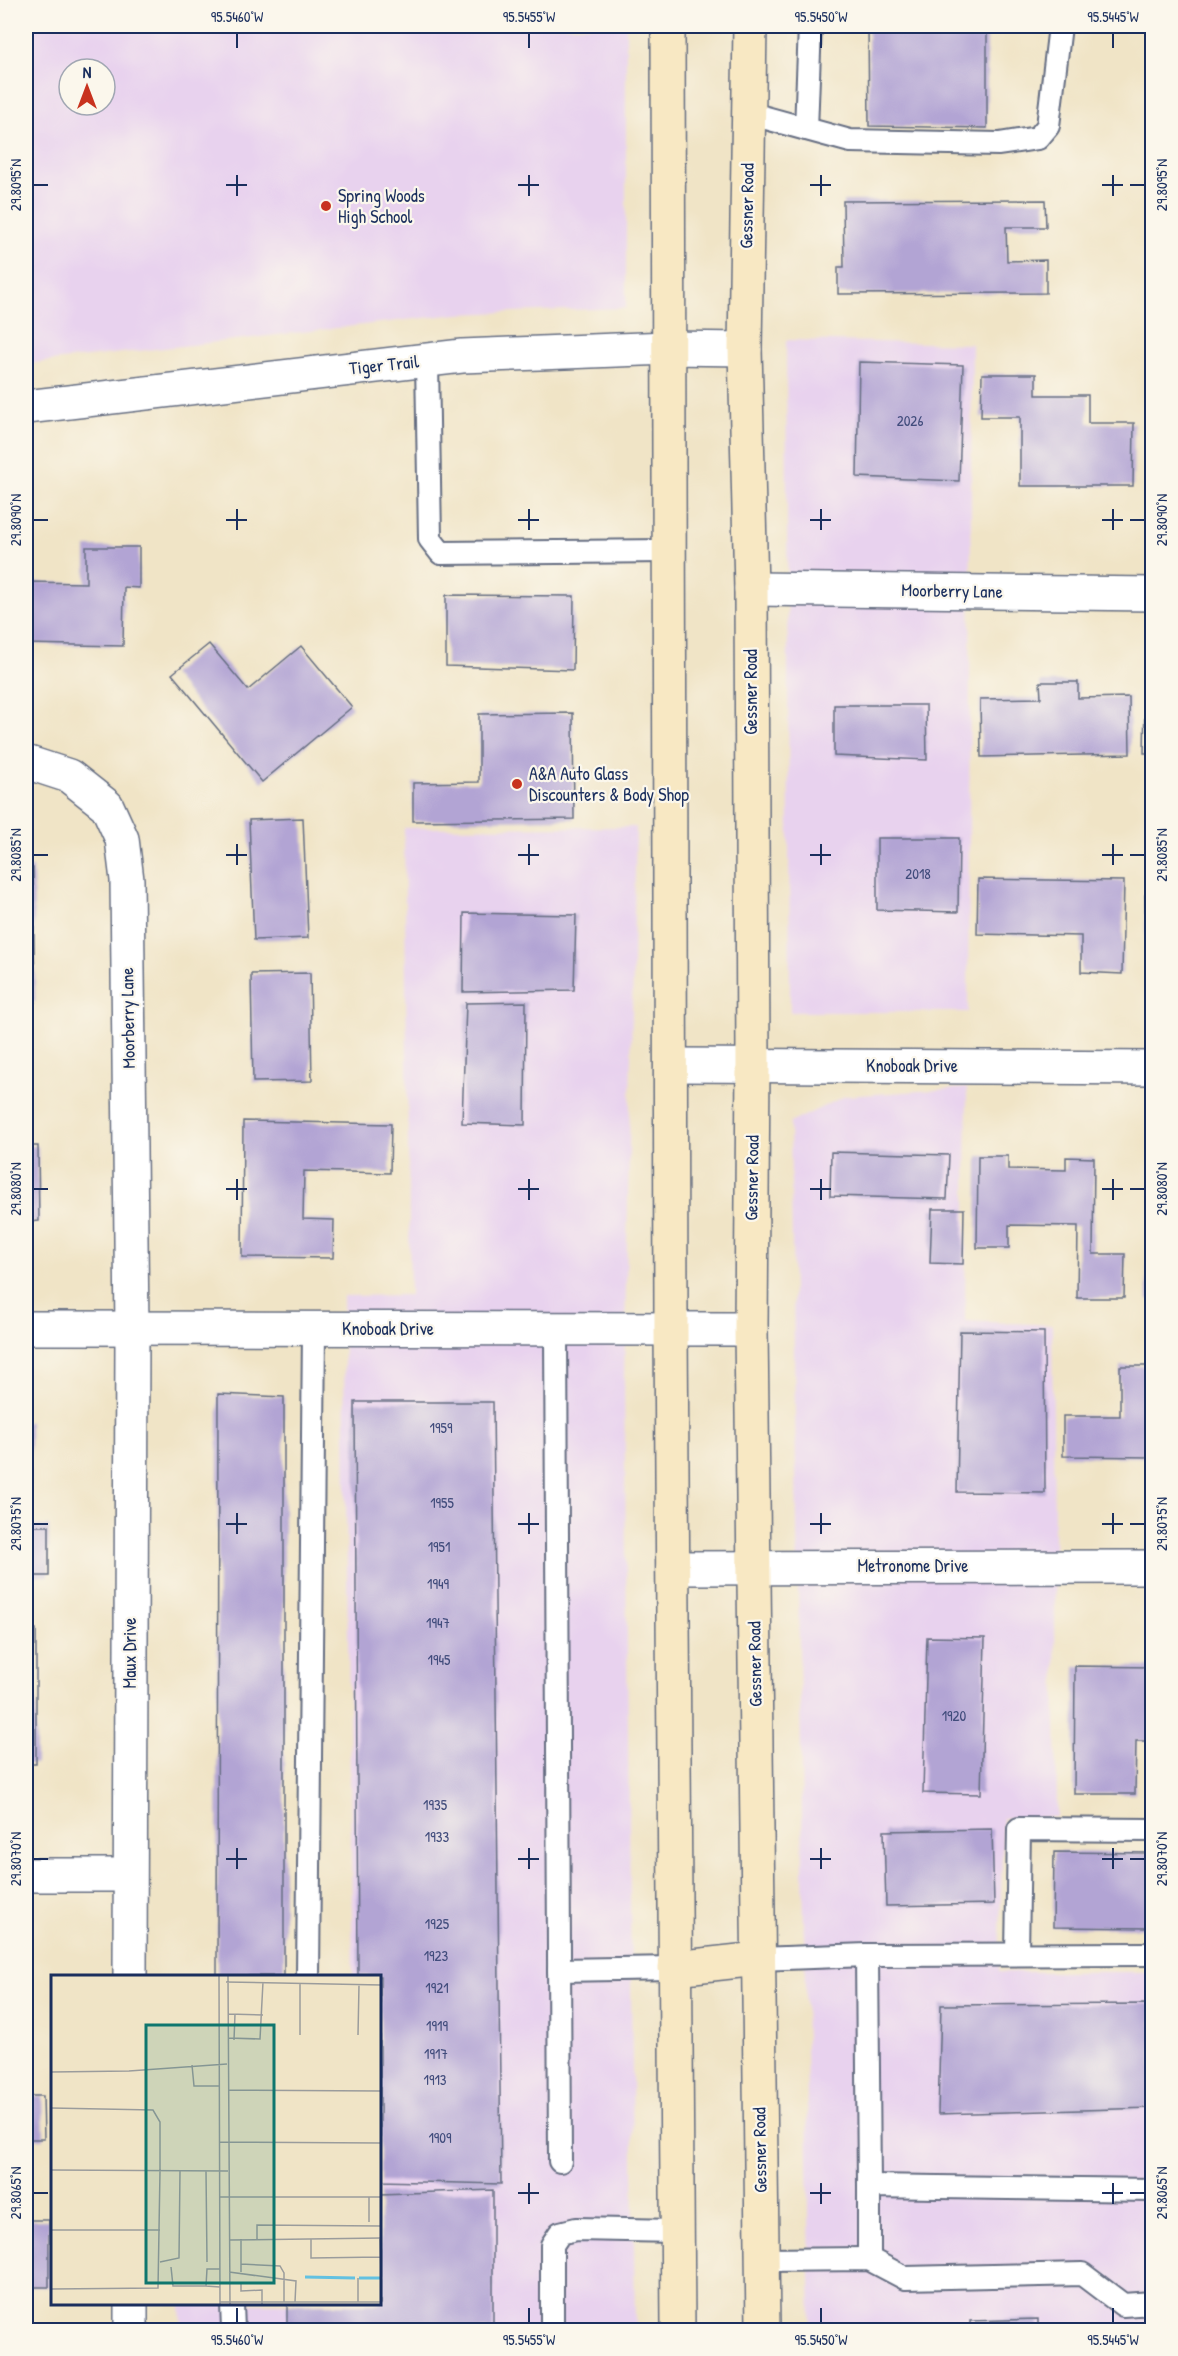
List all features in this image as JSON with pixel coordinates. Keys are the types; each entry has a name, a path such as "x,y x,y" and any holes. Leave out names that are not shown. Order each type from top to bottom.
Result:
{"main road":[{"path":"668,26 671,1329 678,2331"},
{"name":"Gessner Road","path":"750,26 745,349 751,590 753,1064 751,1329 764,2331"},
{"path":"675,1968 758,1959"}],"street":[{"name":"Tiger Trail","path":"26,407 427,360 668,348 745,349"},
{"name":"Moorberry Lane","path":"751,590 1152,594"},
{"name":"Moorberry Lane","path":"26,762 69,776 107,806 122,839 127,880 132,1329"},
{"name":"Knoboak Drive","path":"671,1065 1152,1068"},
{"name":"Knoboak Drive","path":"26,1328 751,1329"},
{"name":"Maux Drive","path":"129,1975 132,1329"},
{"name":"Metronome Drive","path":"673,1568 754,1566 1152,1567"},
{"path":"26,1875 129,1875"},
{"path":"131,2305 131,2331"}],"lane":[{"path":"806,129 810,26"},
{"path":"748,114 850,141 999,144 1038,138 1048,126 1060,26"},
{"path":"427,360 430,539 441,553 669,551"},
{"path":"308,1975 314,1329"},
{"path":"556,1329 560,2161"},
{"path":"1017,1954 1019,1829 1152,1830"},
{"path":"758,1959 867,1955 1152,1954"},
{"path":"867,1955 869,2259"},
{"path":"559,1971 675,1968"},
{"path":"869,2186 1152,2190"},
{"path":"552,2331 552,2245 560,2233 576,2229 676,2231"},
{"path":"762,2260 869,2259 905,2278 1082,2274 1123,2305 1152,2303"},
{"path":"232,2305 233,2331"}],"shaded area":[{"name":"Spring Woods High School","path":"26,26 626,26 626,308 458,314 26,364"},
{"path":"786,340 972,344 968,1012 790,1012"},
{"path":"636,827 624,1379 635,2330 182,2330 181,2305 381,2305 381,1975 353,1975 343,1296 410,1295 404,828"},
{"path":"967,1088 965,1321 1052,1325 1057,1817 1003,1818 999,1972 1152,1972 1152,2330 811,2330 790,1123 845,1096"}],"building":[{"path":"868,26 987,26 987,128 869,126"},
{"path":"1045,200 1046,227 1006,227 1007,261 1046,260 1046,293 838,294 838,267 844,267 843,201"},
{"path":"859,362 963,365 959,481 857,477"},
{"path":"982,374 1036,374 1036,395 1088,395 1088,423 1134,423 1133,486 1020,486 1020,417 981,417"},
{"path":"1150,427 1152,427 1152,491 1149,491"},
{"path":"86,547 139,547 139,588 124,587 123,646 26,644 26,582 86,583"},
{"path":"446,595 574,596 573,670 446,666"},
{"path":"209,644 248,690 301,646 352,707 262,782 172,674"},
{"path":"1040,682 1078,682 1078,698 1129,697 1130,754 981,757 980,699 1041,698"},
{"path":"1145,701 1152,701 1152,753 1144,753"},
{"path":"834,705 926,705 927,760 834,756"},
{"path":"573,713 574,819 413,821 413,783 479,782 479,714"},
{"path":"303,818 308,938 254,940 249,820"},
{"path":"877,838 959,838 958,912 877,910"},
{"path":"26,868 33,868 35,1002 26,1002"},
{"path":"978,879 1124,881 1122,974 1081,972 1081,936 977,934"},
{"path":"1145,895 1152,895 1152,940 1146,940"},
{"path":"464,913 576,915 574,990 463,992"},
{"path":"310,973 312,1081 253,1082 251,974"},
{"path":"526,1002 525,1125 462,1123 466,1003"},
{"path":"243,1121 391,1124 390,1173 304,1171 303,1219 334,1220 333,1258 242,1257"},
{"path":"26,1146 38,1146 39,1221 26,1222"},
{"path":"831,1152 949,1155 947,1199 830,1196"},
{"path":"978,1156 1008,1156 1008,1169 1066,1170 1066,1157 1094,1158 1093,1254 1125,1254 1124,1298 1077,1298 1078,1226 1009,1225 1009,1248 977,1248"},
{"path":"932,1209 964,1209 963,1264 930,1263"},
{"path":"1148,1236 1152,1236 1152,1300 1147,1300"},
{"path":"960,1331 1044,1332 1045,1493 957,1492"},
{"path":"1120,1366 1152,1366 1152,1457 1063,1456 1063,1416 1120,1416"},
{"path":"218,1394 284,1397 284,1975 217,1975"},
{"path":"355,1402 493,1402 501,2184 381,2181 381,1975 358,1975"},
{"path":"26,1422 30,1422 30,1526 49,1526 49,1576 26,1576"},
{"path":"26,1629 36,1629 36,1764 26,1764"},
{"path":"927,1637 985,1638 981,1794 923,1793"},
{"path":"1075,1666 1152,1667 1152,1741 1136,1741 1135,1794 1074,1794"},
{"path":"992,1829 994,1904 886,1906 884,1831"},
{"path":"1054,1852 1152,1853 1152,1928 1053,1927"},
{"path":"1152,2004 1152,2108 938,2114 941,2005"},
{"path":"26,2096 43,2096 44,2139 26,2139"},
{"path":"493,2190 493,2330 287,2330 287,2305 381,2305 381,2194"},
{"path":"26,2220 49,2220 49,2287 26,2287"},
{"path":"1038,2319 1038,2330 970,2330 970,2321"}],"place":[{"name":"Spring Woods High School","path":"326,206"},
{"name":"A&A Auto Glass Discounters & Body Shop","path":"517,784"}]}
